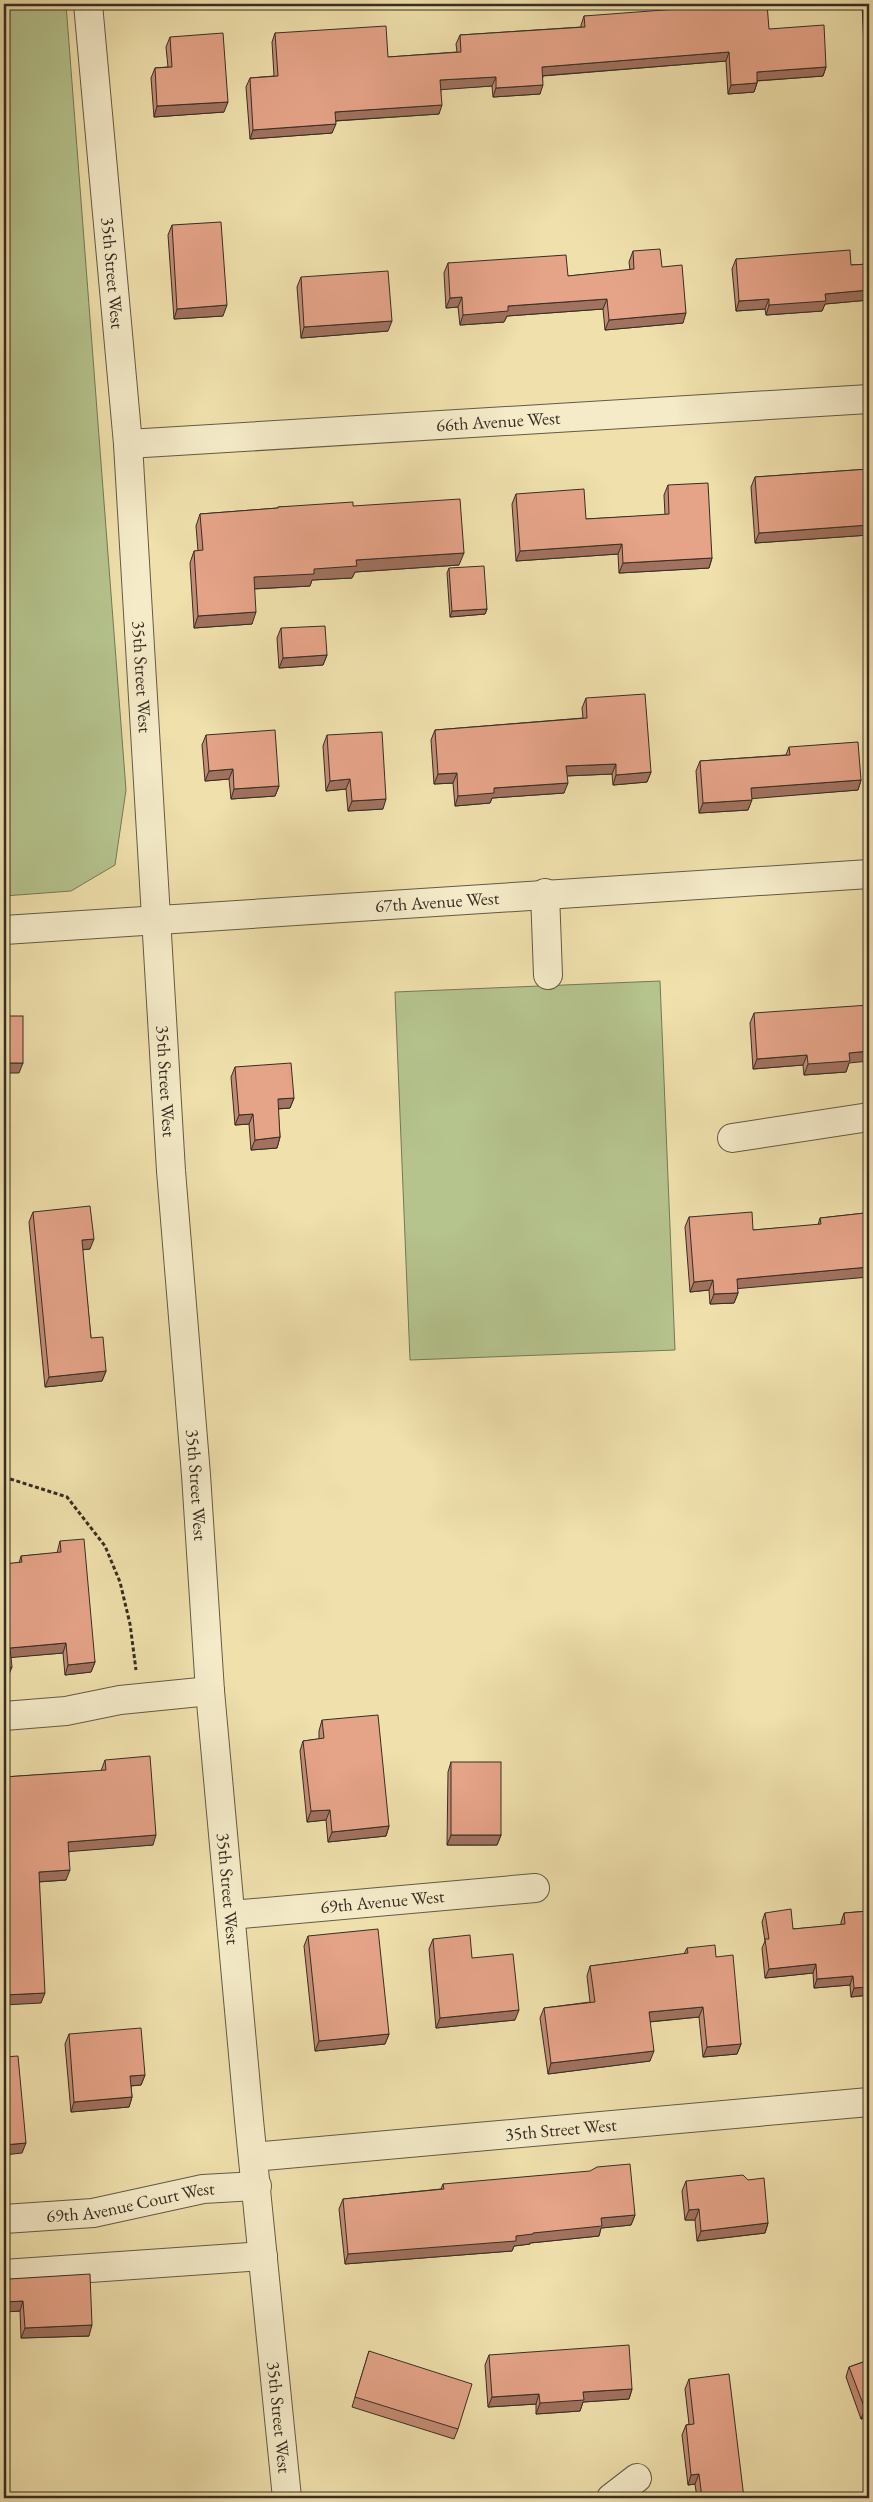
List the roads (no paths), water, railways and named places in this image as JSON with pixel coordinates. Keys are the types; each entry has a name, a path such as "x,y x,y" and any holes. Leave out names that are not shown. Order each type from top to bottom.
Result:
{"street":[{"name":"35th Street West","path":"88,4 128,444 154,919 171,1171 196,1475 210,1691 262,2256 287,2498"},
{"name":"66th Avenue West","path":"128,444 869,399"},
{"name":"67th Avenue West","path":"4,930 869,874"},
{"path":"545,894 548,975"},
{"path":"732,1138 869,1117"},
{"path":"4,1716 66,1711 139,1698 210,1691"},
{"name":"69th Avenue West","path":"231,1915 534,1888"},
{"name":"35th Street West","path":"253,2157 869,2102"},
{"name":"69th Avenue Court West","path":"4,2220 93,2213 203,2189 257,2186"},
{"path":"4,2274 262,2256"},
{"path":"610,2498 637,2478"}]}
